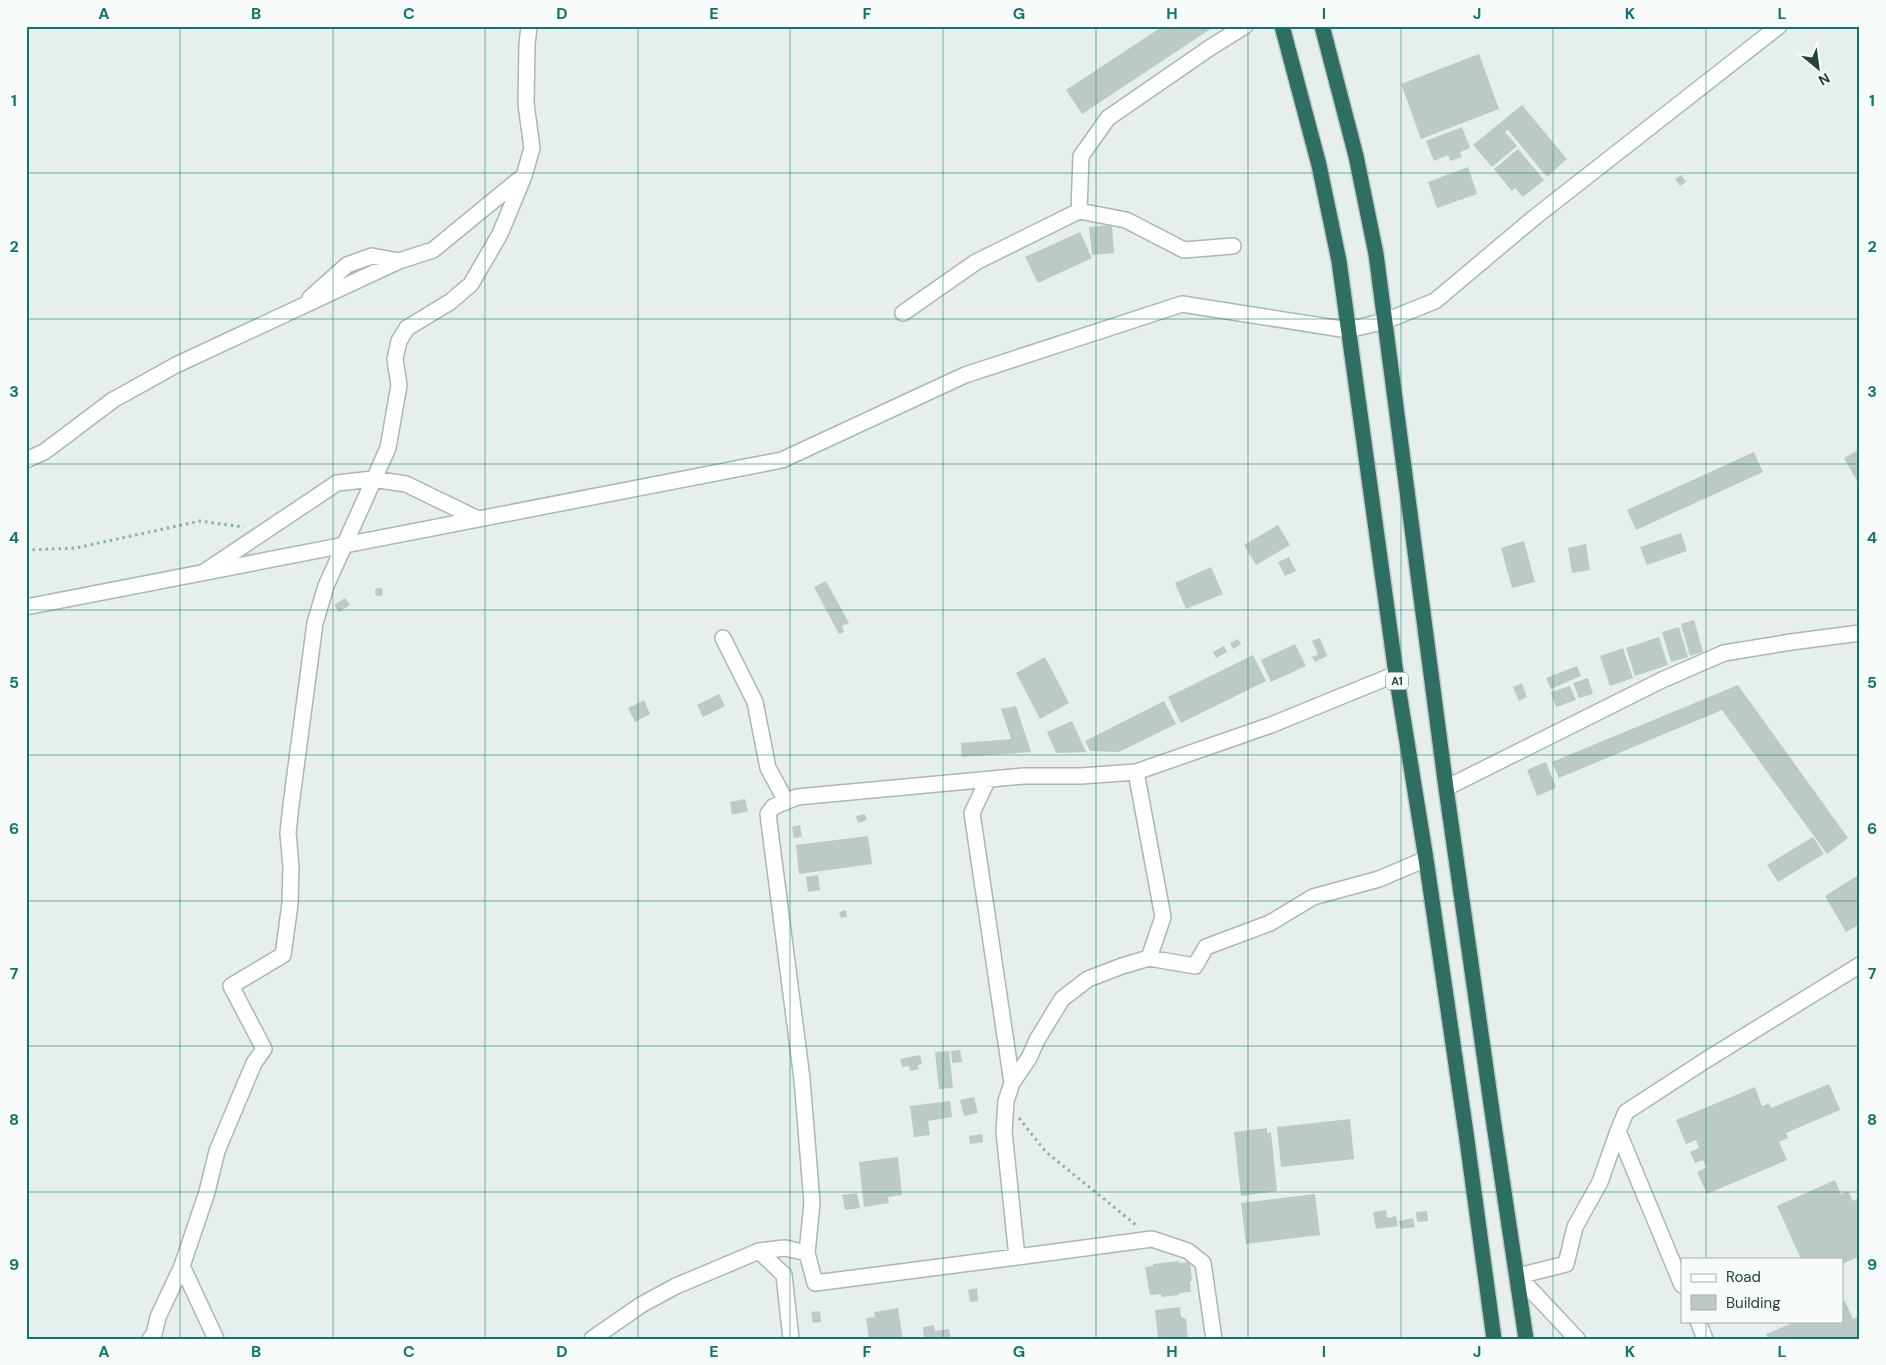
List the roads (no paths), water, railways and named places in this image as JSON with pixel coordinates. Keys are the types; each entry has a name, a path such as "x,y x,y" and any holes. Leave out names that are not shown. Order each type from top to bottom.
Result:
{"highway":[{"name":"A1","path":"1282,26 1319,165 1338,261 1396,674 1426,860 1466,1133 1494,1339"},
{"path":"1322,26 1356,156 1376,254 1446,788 1526,1339"}],"street":[{"path":"150,1339 154,1334 158,1317 182,1266 207,1192 218,1150 254,1064 264,1049 231,986 283,955 290,895 291,867 288,833 314,623 326,586 388,448 399,385 395,359 399,341 407,328 450,302 471,284 500,234 524,176 532,148 526,104 527,44 530,26"},
{"path":"1079,211 1081,156 1108,118 1211,47 1246,26"},
{"path":"26,607 782,460 965,376 1182,304 1348,330 1385,321 1435,301 1535,217 1779,26"},
{"path":"26,460 44,452 112,400 176,364 301,306 346,265 372,256 399,261 433,250 524,176"},
{"path":"903,313 976,262 1079,211 1126,220 1184,250 1233,246"},
{"path":"204,572 337,483 373,480 406,484 478,519"},
{"path":"1446,788 1662,680 1724,653 1860,633"},
{"path":"723,638 755,702 768,768 786,801"},
{"path":"1214,1339 1203,1263 1188,1250 1152,1238 815,1282 807,1253 812,1203 802,1079 768,814 773,807 797,797 1024,776 1081,776 1136,772 1270,725 1396,674"},
{"path":"1136,772 1163,917 1149,958"},
{"path":"988,779 972,812 1012,1083"},
{"path":"1018,1257 1004,1132 1006,1102 1012,1083 1029,1058 1037,1040 1062,999 1088,979 1149,958 1195,966 1206,947 1270,923 1313,897 1379,879 1426,860"},
{"path":"1577,1339 1518,1276 1566,1264 1575,1227 1600,1182 1626,1112 1860,965"},
{"path":"1618,1131 1681,1282"},
{"path":"592,1339 641,1305 676,1286 759,1251 785,1248 807,1253"},
{"path":"759,1251 784,1275 792,1339"},
{"path":"182,1266 216,1339"},
{"path":"1698,1322 1705,1339"}]}
